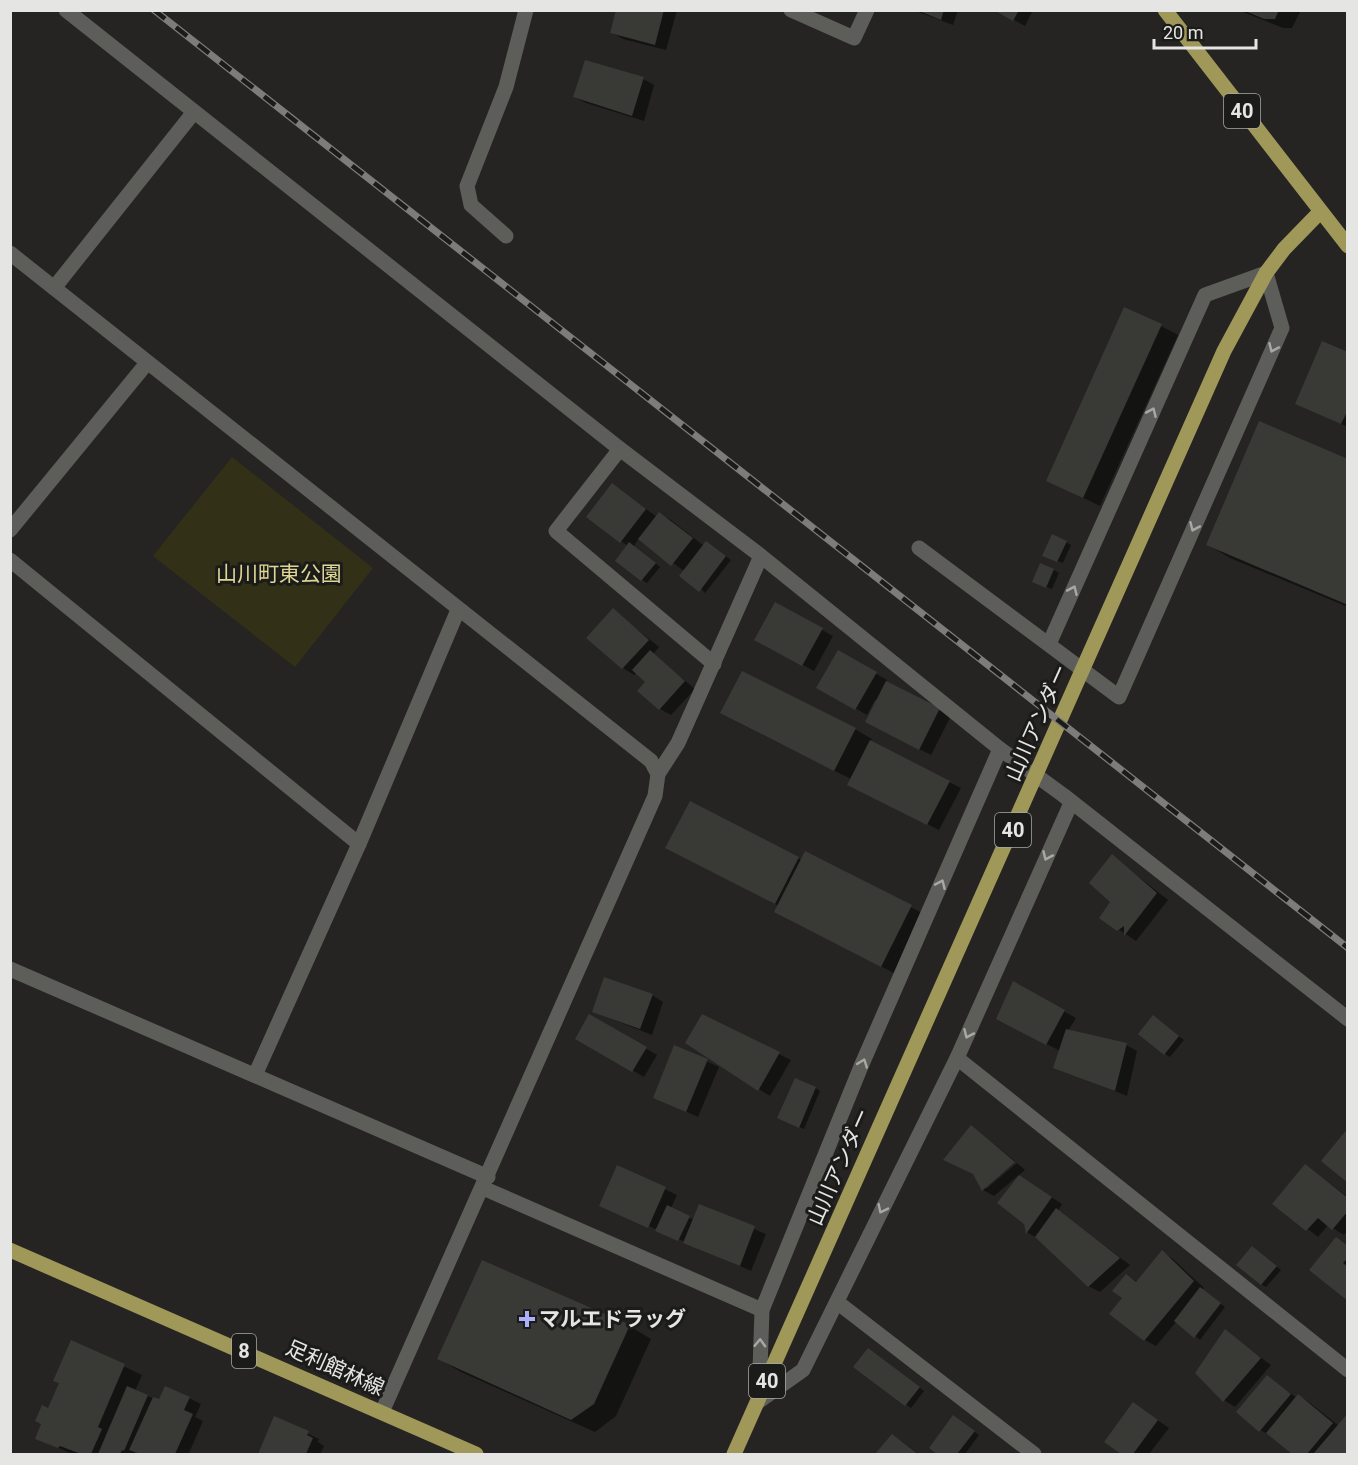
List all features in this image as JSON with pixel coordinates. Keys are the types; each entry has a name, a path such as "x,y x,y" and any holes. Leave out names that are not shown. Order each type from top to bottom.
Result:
{"main road":[{"name":"40","path":"1165,10 1319,213 1284,249 1266,273"},
{"path":"1319,213 1347,246"},
{"name":"山川アンダー","path":"758,1402 1224,351 1266,273"},
{"name":"足利館林線","path":"10,1250 476,1455"},
{"name":"40","path":"735,1455 758,1402"}],"street":[{"path":"66,10 620,449 761,556 1004,752 1347,1019"},
{"path":"506,236 471,205 467,186 506,87 526,10"},
{"path":"792,10 854,38 867,10"},
{"path":"54,288 194,112"},
{"path":"10,253 651,761 658,774"},
{"path":"919,548 1054,647 1109,692 1119,697 1282,328 1266,273 1205,295 1054,647"},
{"path":"10,530 147,363"},
{"path":"620,449 556,531 714,664"},
{"path":"382,1412 655,796 658,774 678,743 761,556"},
{"path":"10,560 360,844"},
{"path":"256,1073 360,844 458,610"},
{"path":"758,1402 762,1310 862,1064 1004,752"},
{"path":"758,1402 803,1370 957,1058 1067,799"},
{"path":"10,969 256,1073 762,1310"},
{"path":"957,1058 1347,1370"},
{"path":"837,1302 1034,1455"}],"green space":[{"name":"山川町東公園","path":"232,457 373,568 295,667 153,556"}],"building":[{"path":"616,10 664,10 655,45 610,33"},
{"path":"917,10 944,10 941,20"},
{"path":"994,10 1019,10 1013,21"},
{"path":"1243,10 1279,10 1275,19 1264,19"},
{"path":"585,60 644,77 632,116 573,97"},
{"path":"1124,307 1162,324 1083,498 1046,481"},
{"path":"1322,341 1348,352 1348,410 1341,424 1295,404"},
{"path":"1259,421 1348,459 1348,605 1206,545"},
{"path":"612,483 646,509 620,543 586,517"},
{"path":"659,512 693,538 671,566 638,539"},
{"path":"1052,534 1067,541 1057,562 1042,556"},
{"path":"706,541 726,556 699,592 679,576"},
{"path":"629,542 656,563 641,581 615,561"},
{"path":"1040,563 1054,569 1046,588 1032,582"},
{"path":"775,602 823,628 802,666 754,640"},
{"path":"613,608 649,640 622,669 586,638"},
{"path":"650,650 685,681 659,710 637,691 645,682 632,670"},
{"path":"838,650 877,672 855,710 816,688"},
{"path":"742,671 856,728 834,771 720,713"},
{"path":"886,681 940,708 919,750 865,722"},
{"path":"870,740 950,781 927,825 847,785"},
{"path":"690,801 799,857 775,904 665,848"},
{"path":"805,851 912,905 881,967 774,912"},
{"path":"1112,854 1157,893 1124,936 1124,926 1117,931 1099,918 1110,902 1089,883"},
{"path":"604,977 653,994 640,1029 592,1012"},
{"path":"1013,981 1065,1010 1046,1045 996,1019"},
{"path":"589,1014 647,1047 632,1072 575,1039"},
{"path":"702,1014 780,1052 758,1091 685,1043"},
{"path":"1153,1015 1179,1036 1164,1055 1138,1034"},
{"path":"1066,1029 1127,1043 1115,1091 1053,1068"},
{"path":"674,1045 708,1059 686,1112 653,1098"},
{"path":"795,1078 816,1087 799,1128 777,1118"},
{"path":"971,1125 1015,1162 982,1191 973,1174 943,1160"},
{"path":"1348,1128 1348,1183 1321,1161"},
{"path":"1305,1164 1348,1198 1348,1211 1332,1230 1318,1218 1306,1231 1272,1204"},
{"path":"617,1165 666,1187 648,1228 599,1206"},
{"path":"1019,1175 1052,1197 1026,1234 1024,1224 997,1203"},
{"path":"699,1204 755,1226 740,1266 683,1243"},
{"path":"667,1205 690,1216 678,1241 655,1231"},
{"path":"1056,1208 1120,1258 1088,1287 1035,1237"},
{"path":"1336,1237 1348,1246 1348,1258 1343,1263 1348,1267 1348,1301 1309,1270"},
{"path":"1252,1246 1277,1266 1261,1285 1236,1265"},
{"path":"1162,1250 1194,1281 1144,1341 1109,1314 1122,1298 1112,1291 1126,1274 1136,1282"},
{"path":"482,1260 630,1325 594,1404 571,1420 437,1359"},
{"path":"1200,1287 1221,1303 1194,1338 1174,1321"},
{"path":"1225,1329 1261,1358 1223,1402 1195,1373"},
{"path":"71,1340 125,1364 98,1427 102,1429 91,1454 81,1454 60,1446 58,1448 35,1439 41,1424 35,1421 42,1405 48,1408 59,1383 53,1381"},
{"path":"868,1348 920,1387 905,1406 853,1367"},
{"path":"1267,1375 1291,1394 1259,1432 1236,1412"},
{"path":"127,1386 148,1395 124,1451 122,1450 120,1454 98,1454"},
{"path":"165,1386 190,1397 184,1410 193,1414 175,1454 141,1454 129,1450 153,1397 159,1399"},
{"path":"1298,1394 1333,1423 1307,1454 1292,1454 1266,1433"},
{"path":"1133,1402 1158,1420 1133,1454 1121,1454 1104,1442"},
{"path":"1348,1413 1348,1454 1314,1453"},
{"path":"953,1415 975,1431 957,1454 937,1454 929,1448"},
{"path":"274,1416 309,1431 307,1435 313,1438 306,1454 258,1454"},
{"path":"892,1434 918,1454 875,1454"}],"railway":[{"path":"154,10 1348,948"}],"place":[{"name":"マルエドラッグ","path":"527,1319"}]}
